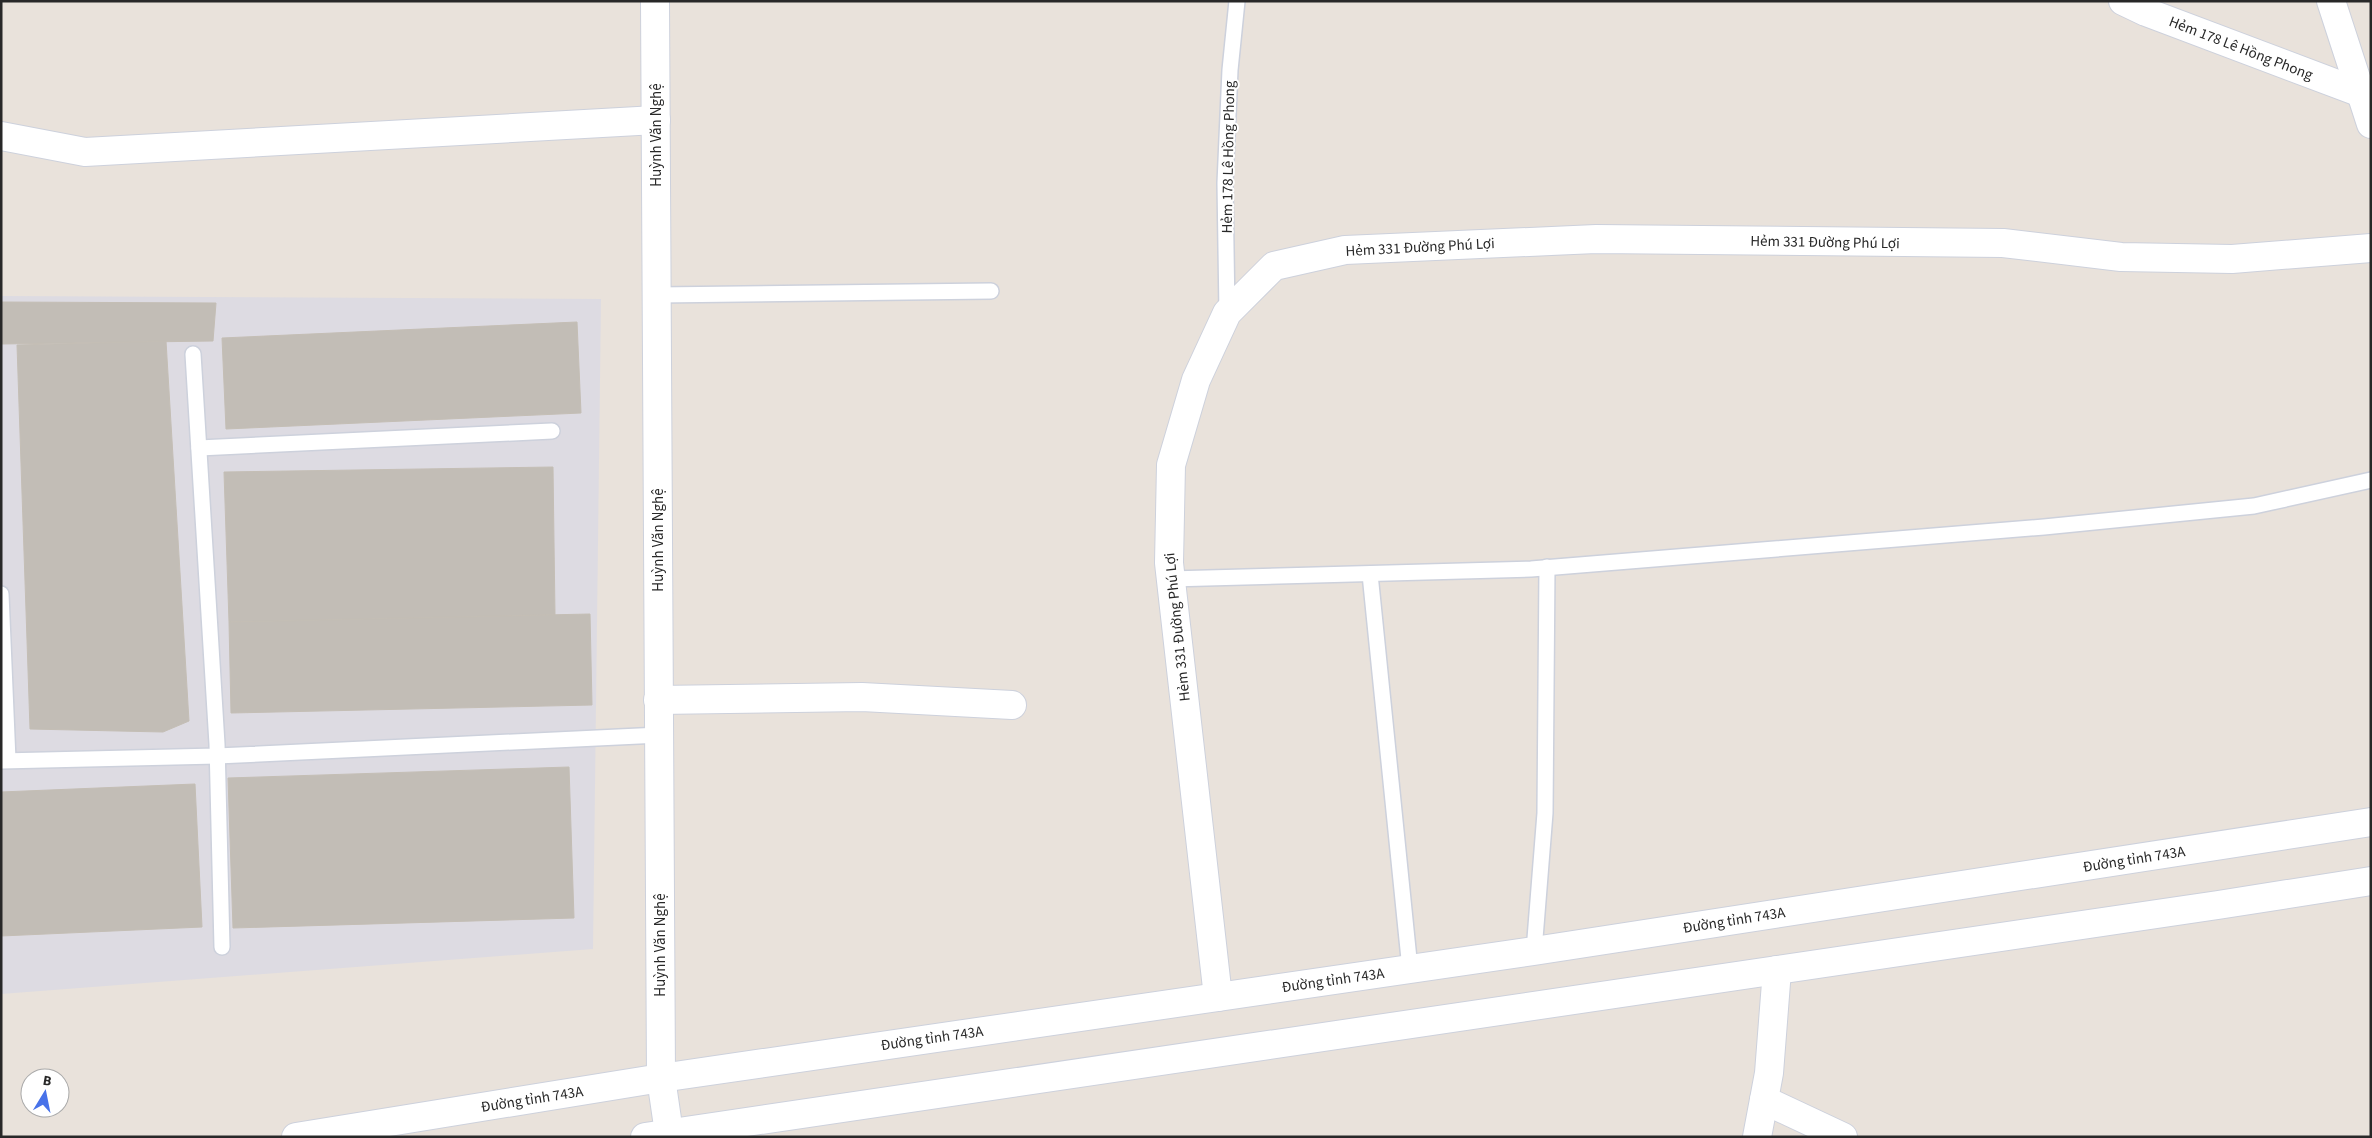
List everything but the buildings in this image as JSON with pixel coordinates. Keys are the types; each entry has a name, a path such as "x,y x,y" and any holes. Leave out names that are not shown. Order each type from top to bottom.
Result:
{"street":[{"name":"Huỳnh Văn Nghệ","path":"656,1 661,1078 657,1135"},
{"name":"Hẻm 178 Lê Hồng Phong","path":"2123,1 2146,12 2361,93"},
{"path":"2331,1 2371,124"},
{"path":"1,136 85,152 656,120"},
{"name":"Hẻm 331 Đường Phú Lợi","path":"1218,997 1168,563 1172,465 1196,380 1227,313 1274,266 1345,250 1596,239 2002,243 2121,257 2232,260 2371,248"},
{"path":"658,700 862,697 1012,705"},
{"name":"Đường tỉnh 743A","path":"296,1137 661,1078 1534,951 2371,822"},
{"path":"657,1135 2371,881"},
{"path":"1757,1137 1769,1073 1777,970"},
{"path":"1764,1100 1843,1137"}],"lane":[{"name":"Hẻm 178 Lê Hồng Phong","path":"1227,313 1225,183 1230,70 1236,1"},
{"path":"657,295 991,291"},
{"path":"193,354 218,756 222,947"},
{"path":"199,448 552,431"},
{"path":"1170,580 1547,567 2044,527 2254,506 2371,480"},
{"path":"1534,951 1545,813 1547,567"},
{"path":"1370,574 1410,969"},
{"path":"1,594 5,761 218,756 660,735"}],"shaded area":[{"path":"1,296 601,299 593,949 1,994"}]}
